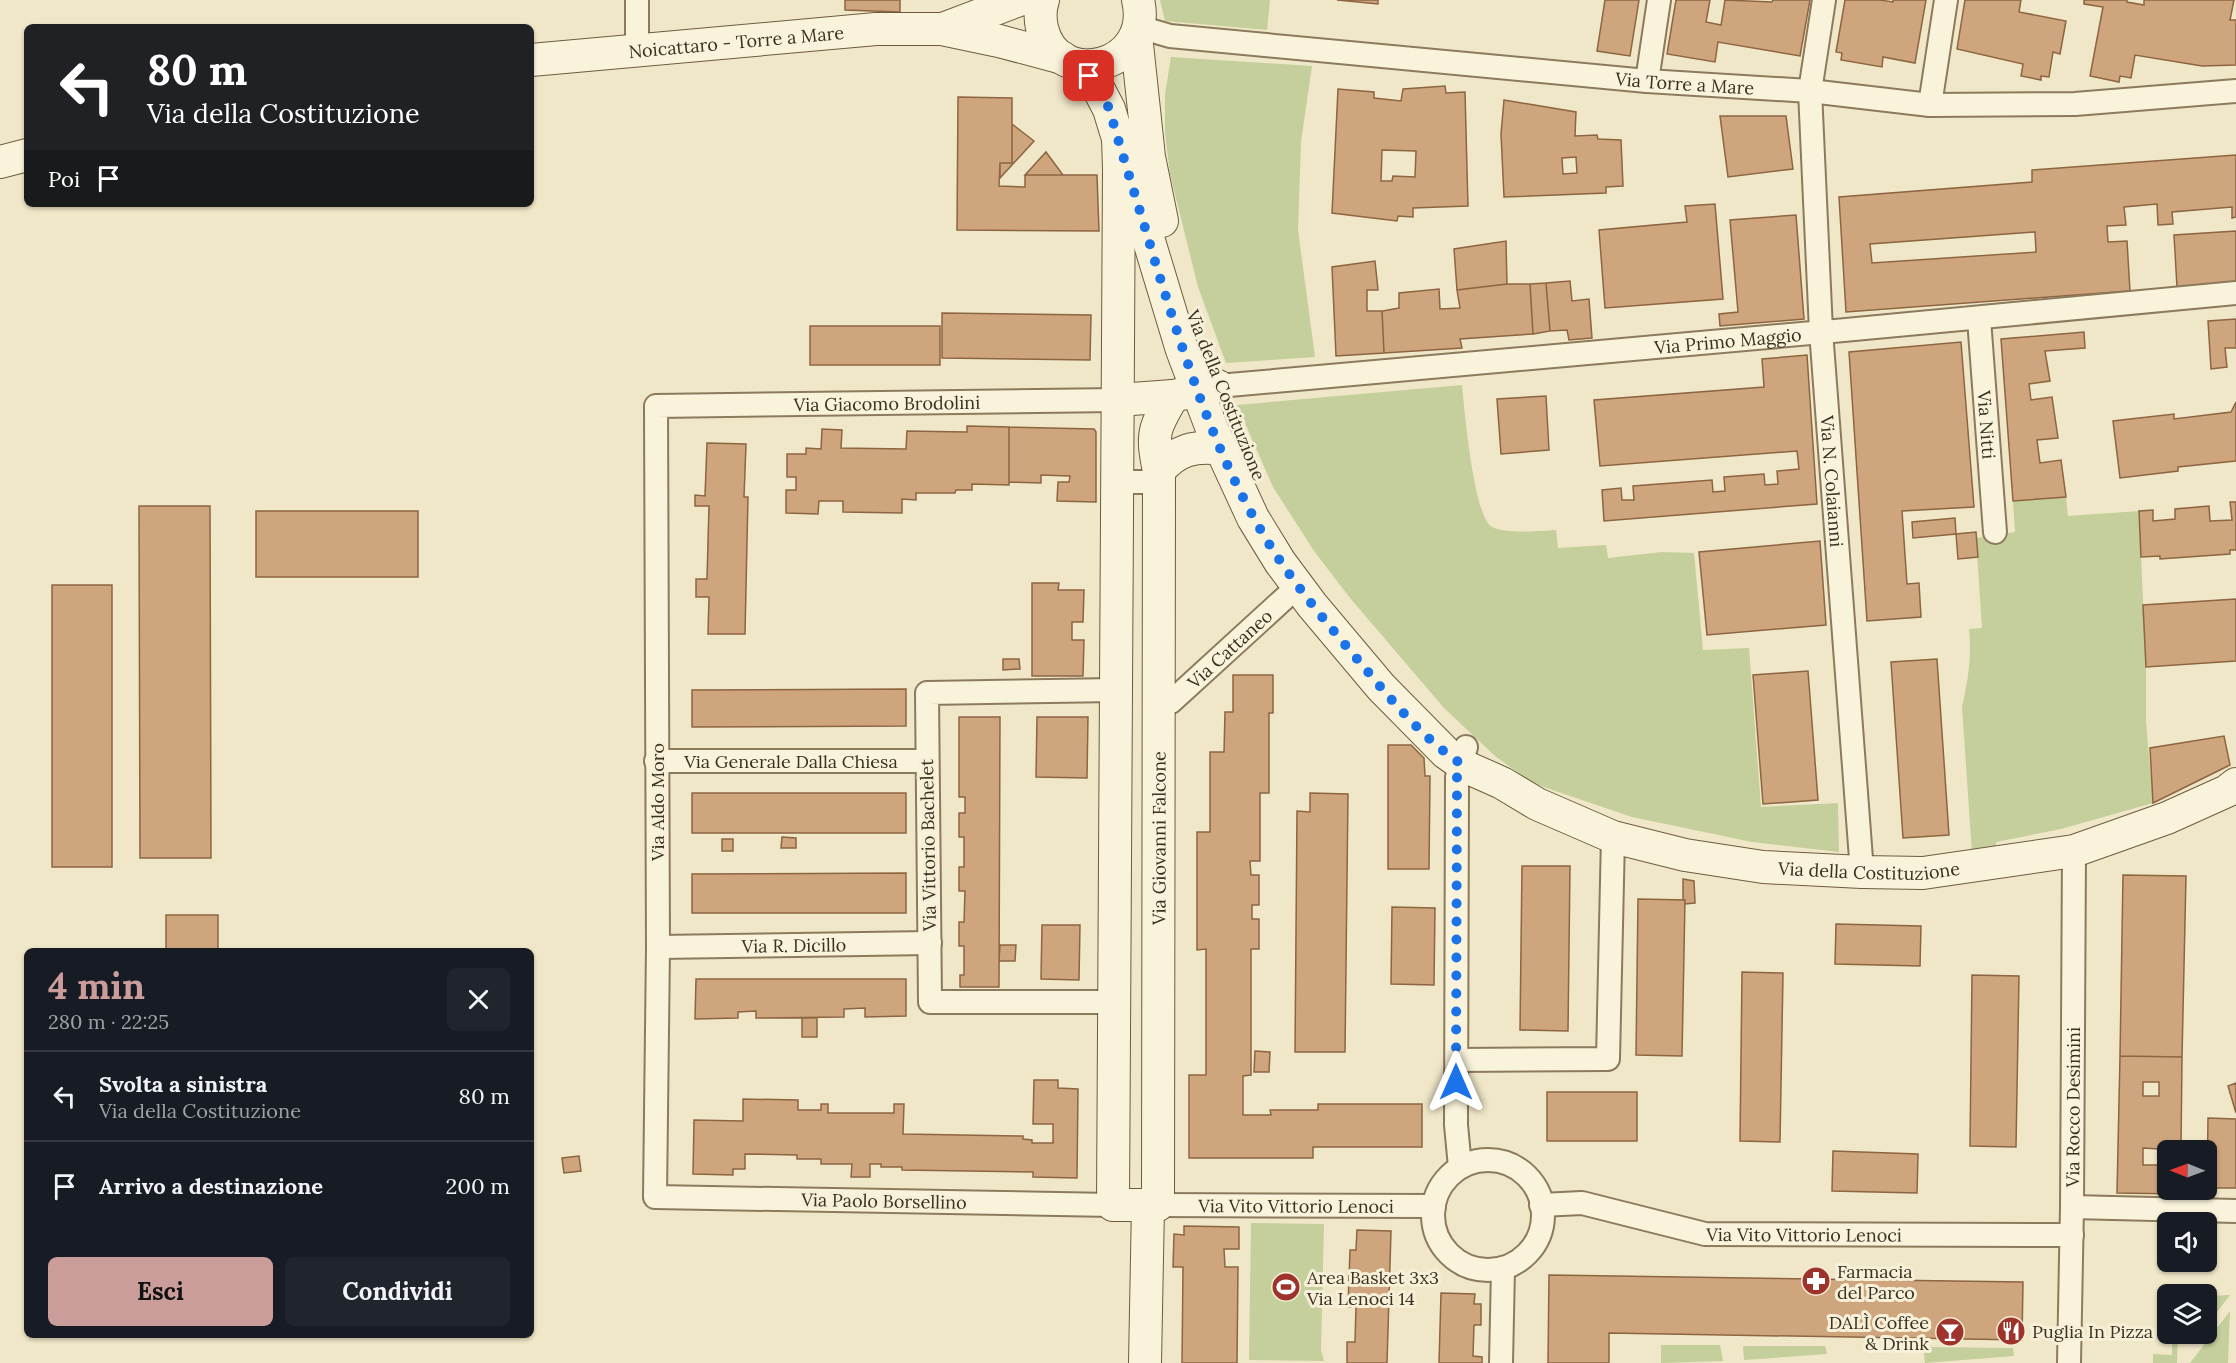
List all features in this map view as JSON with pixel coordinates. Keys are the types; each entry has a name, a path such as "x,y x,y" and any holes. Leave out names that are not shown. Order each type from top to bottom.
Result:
{"street":[{"path":"637,0 637,50"},
{"name":"Noicattaro - Torre a Mare","path":"942,29 1019,0"},
{"name":"Via della Costituzione","path":"1043,0 1040,20 1044,35 1052,48 1072,61 1098,88 1109,108 1196,391 1253,518 1298,586 1381,687 1446,753 1463,755"},
{"path":"1647,81 1659,0"},
{"name":"Via N. Colaianni","path":"1824,0 1810,91 1821,331 1862,872"},
{"path":"1930,105 1946,0"},
{"path":"1072,61 1094,66 1107,63 1119,56 1130,47 1138,19"},
{"name":"Via della Costituzione","path":"1138,19 1149,157 1170,251 1196,391 1245,452 1275,513 1311,570 1463,755 1502,783 1537,804 1613,837 1685,855 1762,867 1923,873 2074,851 2167,818 2227,791 2236,784"},
{"name":"Via Torre a Mare","path":"1138,19 1146,29 1170,36 1647,81 1810,91 1930,105 2075,104 2236,91"},
{"name":"Noicattaro - Torre a Mare","path":"534,60 876,30 942,29 999,40 1072,61"},
{"path":"1118,137 1113,1205 1153,1205"},
{"path":"0,162 24,156"},
{"name":"Via Primo Maggio","path":"1196,391 2236,293"},
{"name":"Via Nitti","path":"1979,319 1995,532"},
{"path":"1118,400 1196,391"},
{"name":"Via Giovanni Falcone","path":"1145,1363 1153,1205 1158,706 1159,476 1154,434 1157,422 1196,391"},
{"name":"Via Giacomo Brodolini","path":"656,406 1118,400"},
{"name":"Via Aldo Moro","path":"655,1197 658,947 656,406"},
{"path":"1117,482 1159,476 1169,458 1182,452 1196,448 1221,449"},
{"name":"Via Cattaneo","path":"1158,706 1171,702 1298,586"},
{"name":"Via Vittorio Bachelet","path":"1114,1002 930,1002 927,693 1117,690"},
{"path":"1460,1167 1456,1125 1457,777 1463,755"},
{"name":"Via Generale Dalla Chiesa","path":"656,761 927,761"},
{"path":"1456,1060 1608,1059 1613,837"},
{"name":"Via Rocco Desimini","path":"2069,1363 2074,851"},
{"name":"Via R. Dicillo","path":"658,947 930,943"},
{"path":"1494,1160 1510,1165 1525,1174 1536,1188 1541,1205 1542,1221 1538,1236 1530,1250 1518,1261 1503,1268 1485,1270 1467,1266 1451,1256 1440,1242 1433,1224 1438,1190 1460,1167 1476,1161 1494,1160"},
{"name":"Via Paolo Borsellino","path":"655,1197 1113,1205"},
{"name":"Via Vito Vittorio Lenoci","path":"1541,1205 1582,1203 1705,1234 2072,1235"},
{"name":"Via Vito Vittorio Lenoci","path":"1153,1205 1434,1206"},
{"path":"2072,1207 2236,1210"},
{"path":"1501,1363 1503,1268"}],"green space":[{"path":"1160,0 1270,0 1267,30 1165,21"},
{"path":"1171,57 1312,66 1301,142 1298,230 1315,357 1226,363 1198,287 1170,174 1165,133 1165,94"},
{"path":"1462,385 1475,484 1480,504 1492,527 1514,531 1556,530 1558,548 1606,545 1608,558 1662,552 1694,553 1703,650 1749,648 1761,807 1838,803 1839,852 1752,842 1632,817 1532,783 1495,756 1444,708 1350,598 1314,551 1273,487 1237,405"},
{"path":"2066,497 2068,516 2139,511 2146,721 2153,803 2061,829 1996,842 1996,848 1972,853 1962,707 1969,668 1969,629 1982,628 1976,538 2015,532 2013,501"},
{"name":"Area Basket 3x3 Via Lenoci 14","path":"1251,1223 1324,1224 1321,1350 1324,1361 1249,1360"},
{"path":"2230,1295 2217,1312 2217,1296"},
{"path":"2230,1311 2228,1363 2190,1363 2205,1344 2217,1344 2217,1328"},
{"path":"2172,1344 2178,1344 2177,1363 2153,1363 2153,1354 2172,1355"},
{"path":"1661,1345 1720,1345 1723,1361 1661,1363"},
{"path":"1743,1346 1825,1346 1827,1354 1744,1360"},
{"path":"1923,1347 2013,1348 2014,1356 1925,1363"}],"building":[{"path":"845,0 900,0 900,12 845,10"},
{"path":"1337,0 1378,0 1378,4"},
{"path":"1605,0 1639,0 1630,56 1597,51"},
{"path":"1676,0 1710,0 1706,22 1721,25 1725,0 1772,2 1773,0 1810,0 1800,56 1718,42 1715,62 1667,54"},
{"path":"1845,0 1893,2 1893,0 1926,0 1915,63 1883,57 1882,67 1841,60 1842,53 1836,52"},
{"path":"1965,0 2021,0 2019,12 2066,21 2060,54 2053,52 2049,77 2041,76 2041,80 2021,76 2023,64 1957,49"},
{"path":"2084,0 2127,0 2127,2 2144,5 2144,0 2234,0 2230,20 2236,20 2236,65 2202,66 2135,55 2131,78 2120,76 2119,82 2090,76 2103,7 2084,4"},
{"path":"1445,86 1446,93 1465,92 1468,206 1413,208 1413,217 1398,216 1397,221 1332,213 1338,89 1374,92 1374,98 1401,101 1403,89","holes":["1382,150 1416,151 1415,177 1393,176 1392,181 1381,181"]},
{"path":"958,97 1012,98 1012,163 1000,163 999,186 1025,187 1025,175 1097,175 1099,231 957,230"},
{"path":"1504,100 1576,112 1575,136 1597,135 1598,139 1621,140 1623,186 1606,187 1606,193 1504,197 1501,134","holes":["1576,157 1577,173 1563,174 1562,158"]},
{"path":"1720,116 1786,116 1793,169 1728,177"},
{"path":"1012,124 1034,141 1000,178 1000,163 1012,163"},
{"path":"1046,152 1063,175 1025,175"},
{"path":"2236,155 2236,217 2232,218 2232,207 2172,212 2173,224 2158,225 2157,204 2124,207 2126,225 2107,226 2108,242 2127,241 2130,291 1846,312 1839,197 2032,182 2032,170","holes":["2035,232 2036,252 1872,263 1870,244"]},
{"path":"1715,204 1723,299 1605,308 1599,230 1687,222 1685,206"},
{"path":"1796,215 1804,319 1720,326 1719,314 1738,312 1730,220"},
{"path":"2236,231 2236,282 2177,287 2174,235"},
{"path":"1506,241 1507,284 1457,290 1454,249"},
{"path":"1375,261 1378,290 1367,290 1367,311 1382,311 1384,353 1336,356 1332,267"},
{"path":"1570,281 1572,301 1589,299 1592,338 1569,340 1567,330 1550,331 1546,283"},
{"path":"1546,283 1550,331 1533,334 1530,284"},
{"path":"1507,284 1530,284 1533,334 1460,339 1462,348 1384,353 1382,311 1399,308 1399,293 1439,289 1440,309 1460,308 1457,290"},
{"path":"942,313 1091,315 1090,360 942,358"},
{"path":"2236,319 2236,348 2225,348 2227,367 2211,369 2208,321"},
{"path":"810,326 940,326 940,365 810,365"},
{"path":"2084,332 2085,348 2045,351 2050,381 2029,384 2031,400 2052,397 2058,438 2037,440 2040,463 2061,460 2066,497 2013,501 2001,339"},
{"path":"1961,342 1974,507 1902,511 1907,584 1919,583 1921,617 1867,621 1849,352"},
{"path":"1807,355 1817,504 1604,521 1602,490 1621,488 1622,500 1634,500 1633,486 1712,480 1713,492 1725,491 1724,477 1764,474 1765,485 1778,484 1777,471 1799,469 1797,451 1600,466 1594,400 1764,387 1762,359"},
{"path":"1546,396 1549,450 1501,454 1497,399"},
{"path":"2236,402 2236,461 2178,467 2178,471 2120,478 2113,421 2174,414 2174,419 2231,412"},
{"path":"967,426 1009,427 1009,485 972,484 972,490 956,490 955,493 916,493 916,500 902,499 902,513 843,512 843,501 819,501 818,514 786,513 786,490 796,490 796,477 787,477 787,454 806,454 806,448 821,449 822,429 842,430 841,448 906,449 907,431 967,432"},
{"path":"1009,427 1094,429 1096,432 1096,502 1057,501 1058,482 1069,482 1070,476 1041,475 1041,483 1009,482"},
{"path":"707,443 746,444 744,497 748,497 745,634 708,634 709,597 696,597 696,579 707,579 709,506 695,506 695,495 705,496"},
{"path":"2230,502 2236,502 2236,550 2230,550 2230,554 2160,559 2160,556 2141,557 2139,511 2153,510 2153,521 2175,519 2175,509 2209,506 2210,521 2232,520"},
{"path":"139,506 210,506 211,858 140,858"},
{"path":"256,511 418,511 418,577 256,577"},
{"path":"1955,518 1956,534 1913,538 1912,522"},
{"path":"1976,532 1978,557 1958,559 1956,534"},
{"path":"1820,541 1826,625 1707,635 1699,552"},
{"path":"1032,583 1059,583 1058,590 1084,590 1083,622 1072,622 1072,640 1084,640 1083,676 1032,676"},
{"path":"52,585 112,585 112,867 52,867"},
{"path":"2236,599 2236,661 2146,667 2143,605"},
{"path":"1003,659 1019,659 1020,669 1003,670"},
{"path":"1937,659 1949,835 1903,838 1891,662"},
{"path":"1808,671 1818,800 1763,804 1753,675"},
{"path":"1233,675 1273,675 1273,713 1269,713 1269,793 1260,793 1260,861 1250,861 1251,875 1259,875 1259,905 1252,905 1252,919 1259,919 1259,949 1251,949 1251,1075 1243,1076 1243,1115 1271,1115 1270,1110 1318,1110 1318,1104 1422,1104 1422,1147 1313,1147 1313,1158 1189,1158 1189,1075 1206,1075 1206,949 1197,950 1197,832 1210,832 1210,752 1224,752 1225,712 1233,712"},
{"path":"906,689 906,726 692,727 692,690"},
{"path":"959,717 1000,717 999,987 960,987 960,975 964,975 964,946 959,946 959,922 964,922 965,891 959,891 959,867 964,867 964,837 959,837 959,813 965,813 965,797 959,797"},
{"path":"1037,717 1088,717 1087,778 1036,777"},
{"path":"2224,736 2230,765 2153,803 2150,748"},
{"path":"1388,745 1411,745 1424,758 1425,776 1430,776 1429,869 1388,869"},
{"path":"692,793 906,793 906,833 692,833"},
{"path":"1310,793 1348,794 1345,1052 1295,1052 1297,811 1310,812"},
{"path":"782,837 796,838 796,848 781,848"},
{"path":"722,839 733,839 733,851 722,851"},
{"path":"1522,866 1570,866 1568,1031 1520,1030"},
{"path":"906,873 906,913 692,913 692,874"},
{"path":"2123,875 2186,876 2182,1057 2120,1056"},
{"path":"1683,879 1694,881 1695,903 1685,904 1683,900"},
{"path":"1638,899 1685,900 1682,1056 1636,1055"},
{"path":"1392,907 1435,908 1434,985 1391,984"},
{"path":"166,915 218,915 218,948 166,948"},
{"path":"1836,924 1921,926 1920,966 1835,964"},
{"path":"1042,925 1080,925 1079,980 1041,979"},
{"path":"1000,945 1016,945 1015,961 999,961"},
{"path":"1742,972 1783,973 1780,1142 1740,1141"},
{"path":"1972,975 2019,976 2016,1147 1970,1146"},
{"path":"696,979 906,979 906,1016 865,1017 865,1008 844,1009 844,1017 756,1018 756,1011 738,1012 738,1018 695,1019"},
{"path":"802,1018 817,1018 817,1037 802,1037"},
{"path":"1255,1051 1270,1052 1269,1072 1254,1072"},
{"path":"2120,1056 2182,1057 2181,1140 2157,1140 2157,1149 2143,1148 2143,1165 2157,1165 2157,1194 2117,1193","holes":["2143,1082 2159,1082 2159,1096 2143,1096"]},
{"path":"1034,1080 1058,1080 1058,1088 1078,1089 1077,1178 1033,1177 1033,1172 902,1170 902,1167 881,1167 881,1164 870,1164 870,1177 851,1177 852,1164 821,1164 821,1159 797,1159 797,1155 745,1154 745,1169 733,1169 733,1175 693,1174 694,1120 743,1121 743,1099 798,1100 798,1110 821,1110 821,1104 828,1104 828,1113 894,1113 894,1104 904,1104 903,1134 1023,1136 1023,1139 1032,1140 1032,1143 1053,1143 1053,1124 1033,1124"},
{"path":"2236,1083 2236,1113 2228,1086"},
{"path":"1547,1092 1637,1092 1637,1141 1547,1141"},
{"path":"2208,1118 2236,1119 2236,1188 2217,1188 2217,1140 2208,1140"},
{"path":"1833,1151 1918,1154 1917,1193 1832,1191"},
{"path":"579,1156 581,1171 564,1173 562,1158"},
{"path":"1184,1226 1239,1227 1239,1249 1224,1249 1225,1267 1238,1267 1237,1363 1182,1363 1183,1267 1173,1267 1174,1234 1184,1235"},
{"path":"1357,1230 1391,1231 1387,1363 1347,1363 1347,1342 1355,1342 1356,1307 1348,1307 1350,1250 1356,1250"},
{"path":"1549,1275 2023,1282 2022,1340 1609,1333 1609,1363 1548,1363"},
{"path":"1441,1293 1475,1294 1474,1304 1481,1304 1481,1325 1474,1325 1473,1356 1482,1357 1482,1363 1439,1363"}],"place":[{"name":"Farmacia del Parco","path":"1816,1281"},
{"name":"Area Basket 3x3 Via Lenoci 14","path":"1286,1287"},
{"name":"Puglia In Pizza","path":"2011,1331"},
{"name":"DALÌ Coffee & Drink","path":"1950,1332"}],"route":[{"path":"1089,76 1109,108 1182,350 1212,429 1253,518 1280,562 1366,670 1420,728 1460,763 1457,777 1456,1082"}]}
